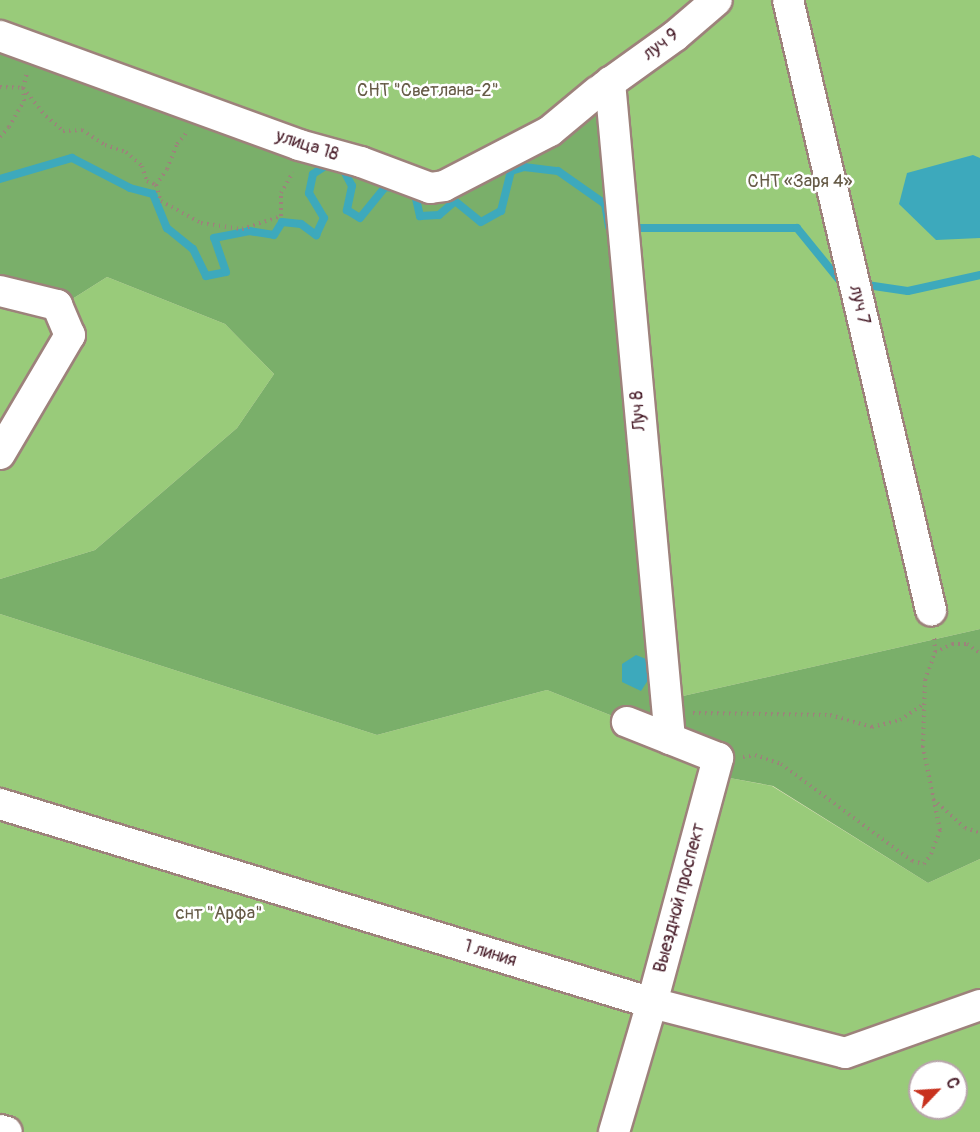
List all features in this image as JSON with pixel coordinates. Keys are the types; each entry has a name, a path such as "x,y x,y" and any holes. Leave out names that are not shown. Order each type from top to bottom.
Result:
{"street":[{"name":"луч 9","path":"604,87 675,36 717,0"},
{"name":"луч 7","path":"788,0 931,610"},
{"name":"улица 18","path":"0,36 307,148 361,162 430,188 444,186 550,131 604,87"},
{"name":"Луч 8","path":"604,87 670,740"},
{"path":"0,291 57,305 69,335 0,454"},
{"name":"Выездной проспект","path":"614,1132 652,1003 718,758 627,722"},
{"name":"1 линия","path":"0,804 652,1003 845,1053 980,1005"},
{"path":"0,1130 7,1132"}],"path":[{"path":"0,136 9,127 24,101 23,88 35,50"},
{"path":"0,87 23,88 59,128 82,130 105,145 126,152 142,166 147,181 156,185 161,201 201,223 242,229 281,216 281,193 307,148"},
{"path":"156,185 167,169 177,144 194,123 201,108"},
{"path":"732,759 755,755 781,764 912,861 924,864 931,854 940,830 923,747 925,680 935,652 931,610"},
{"path":"935,652 952,644 967,644 980,653"},
{"path":"666,704 682,713 830,715 872,727 900,720 925,704"},
{"path":"932,798 965,828 980,833"}],"green space":[{"name":"СНТ «Заря 4»","path":"0,0 980,0 980,629 665,700 444,186 0,36"},
{"path":"0,36 430,187 612,80 665,700 980,629 980,859 928,883 773,786 713,775 673,740 547,690 377,735 0,614 0,579 95,550 237,428 274,374 225,324 107,277 58,308 0,291"},
{"path":"107,277 225,324 274,374 237,428 95,550 0,579 0,291 58,308"},
{"name":"снт \"Арфа\"","path":"0,614 377,735 547,690 673,740 714,775 772,786 928,883 980,859 980,1132 0,1132"}],"water":[{"path":"973,155 980,158 980,238 936,240 899,204 907,173"},
{"path":"636,655 651,661 650,677 641,691 622,682 622,664"}],"waterway":[{"path":"0,179 72,158 130,188 153,194 167,228 193,249 206,276 226,272 214,238 249,231 274,235 282,222 301,224 316,235 324,218 309,193 313,174 330,163 343,169 352,186 347,210 360,218 385,187 394,188"},
{"path":"414,190 420,216 439,215 455,201 481,222 501,211 511,171 524,167 558,171 605,204 609,227"},
{"path":"638,228 797,228 840,281"},
{"path":"867,285 908,291 980,275"}],"park label":[{"name":"СНТ \"Светлана-2\"","path":"428,91"}]}
